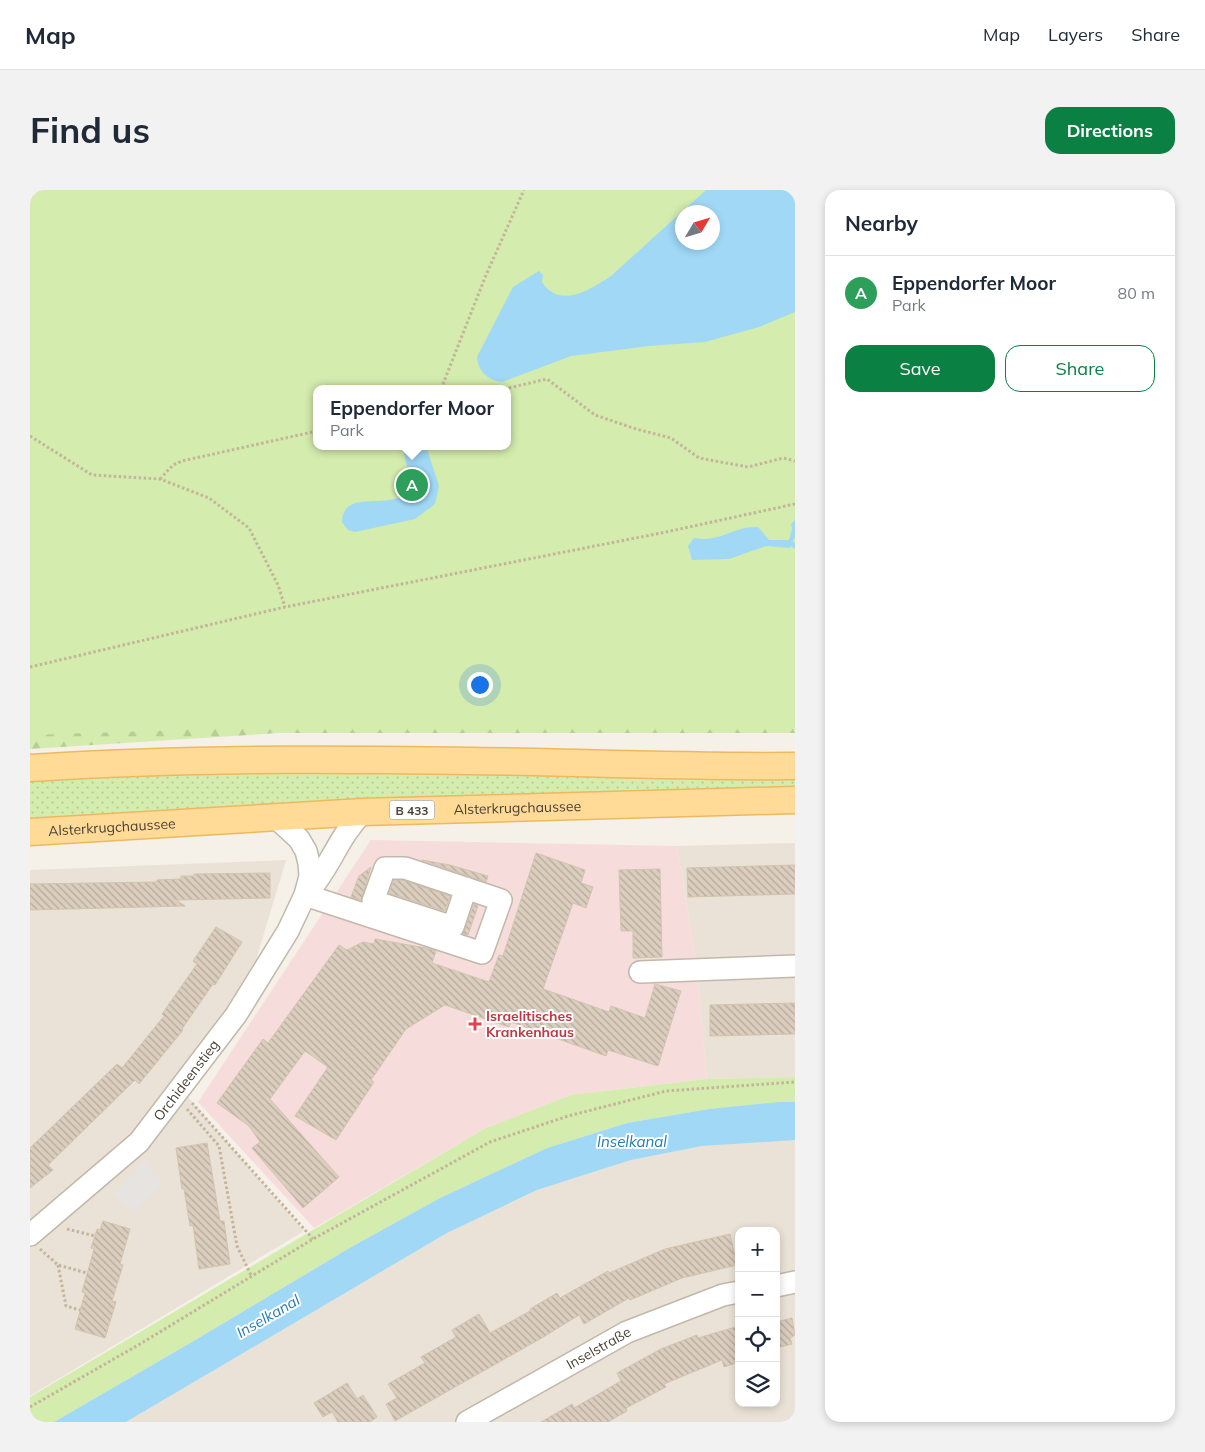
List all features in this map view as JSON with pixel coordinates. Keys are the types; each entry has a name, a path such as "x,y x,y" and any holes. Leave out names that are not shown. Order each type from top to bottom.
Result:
{"main road":[{"path":"30,768 270,760 533,762 699,767 795,766"},
{"name":"Alsterkrugchaussee","path":"30,832 363,812 795,800"}],"street":[{"name":"Orchideenstieg","path":"305,895 316,882 348,827 363,812"},
{"name":"Orchideenstieg","path":"30,1235 139,1142 236,1015 288,931 305,895 310,869 306,850 294,833 274,816"},
{"path":"305,895 482,953 502,900 466,888"},
{"path":"640,972 795,966"},
{"path":"780,1285 795,1282"},
{"name":"Inselstraße","path":"467,1422 627,1332 723,1295 735,1293"}],"path":[{"path":"443,385 486,275 524,190"},
{"path":"511,387 547,379 595,415 636,429 672,438 699,458 748,467 783,458 795,461"},
{"path":"160,479 173,465 182,461 313,432"},
{"path":"30,436 92,475 160,479 209,498 249,528 278,585 285,607"},
{"path":"30,667 268,613 285,607 666,532 795,504"},
{"path":"30,1407 252,1277 312,1239 490,1142 568,1116 666,1091 795,1082"},
{"path":"178,1092 312,1239"},
{"path":"178,1092 219,1146 237,1246 252,1277"},
{"path":"54,1215 66,1229 95,1236"},
{"path":"30,1235 39,1248 58,1265 87,1273"},
{"path":"58,1265 66,1306 80,1310"}],"shaded area":[{"name":"Israelitisches Krankenhaus","path":"371,840 677,846 697,968 707,1079 571,1095 484,1129 314,1228 198,1102"},
{"path":"795,843 795,1077 707,1079 697,968 677,846"},
{"path":"286,860 253,970 175,1082 304,1231 30,1396 30,870"},
{"path":"795,1140 795,1422 126,1422 447,1233 537,1190 631,1160 702,1146"},
{"path":"145,1161 163,1184 134,1212 113,1194"}],"green space":[{"path":"30,190 795,190 795,727 275,727 30,735"},
{"path":"795,706 795,733 278,733 30,749 30,718"},
{"path":"265,769 795,776 795,790 30,821 30,777"},
{"path":"795,1077 795,1102 709,1109 627,1123 547,1148 440,1198 353,1246 54,1422 30,1422 30,1397 484,1129 571,1095 707,1079"}],"water":[{"path":"706,190 795,190 795,312 759,327 705,342 649,346 571,356 502,382 488,377 481,371 477,357 513,287 539,271 543,275 542,282 549,290 558,295 576,294 611,276 675,218 675,250 720,250 720,205 689,205"},
{"path":"403,450 427,450 439,486 435,504 415,519 355,532 348,530 342,522 344,512 349,506 356,503 392,500 402,496 412,487"},
{"path":"795,520 795,537 790,548 766,546 729,559 692,560 688,546 694,538 712,538 749,527 758,527 769,540 789,540 792,529 791,524"},
{"name":"Inselkanal","path":"795,1102 795,1140 702,1146 631,1160 537,1190 447,1233 126,1422 54,1422 353,1246 440,1198 547,1148 627,1123 709,1109"}],"building":[{"path":"536,853 585,870 581,883 593,887 586,908 573,903 543,989 609,1012 611,1006 645,1018 655,984 681,991 658,1066 608,1050 606,1056 511,1022 509,1027 445,1005 406,1029 371,1080 374,1082 336,1140 295,1116 328,1067 305,1051 270,1099 339,1177 303,1208 252,1148 260,1142 249,1126 217,1103 263,1039 268,1043 339,945 347,950 363,942 374,944 375,939 426,948 436,951 432,963 489,982 499,955 503,956"},
{"path":"422,860 450,865 488,876 486,882"},
{"path":"795,865 795,894 688,897 687,868"},
{"path":"371,867 361,900 351,897 359,876"},
{"path":"660,869 662,957 633,958 633,931 621,931 619,870"},
{"path":"270,873 270,898 176,900 185,906 30,910 30,884 157,882 157,880 181,879 181,876 194,876 194,874"},
{"path":"394,880 403,880 450,896 445,911 389,893"},
{"path":"474,904 478,906 468,935 463,934"},
{"path":"216,927 242,942 215,985 213,984 183,1030 139,1084 135,1080 48,1165 53,1170 30,1188 30,1148 117,1064 122,1068 164,1016 162,1014 197,964 193,961"},
{"path":"795,1003 795,1034 710,1036 710,1005"},
{"path":"207,1143 220,1221 224,1221 230,1264 199,1269 193,1225 190,1226 176,1148"},
{"path":"103,1221 130,1229 120,1264 123,1265 112,1301 116,1302 105,1338 75,1329 85,1293 82,1292 94,1249 91,1248 97,1229 100,1230"},
{"path":"730,1234 735,1265 682,1278 630,1300 629,1298 584,1324 579,1315 395,1421 386,1404 397,1398 388,1384 425,1363 421,1357 456,1337 452,1330 479,1314 490,1333 530,1311 530,1309 557,1293 560,1298 608,1271 609,1273 665,1249"},
{"path":"792,1318 795,1335 790,1338 792,1344 780,1347 780,1321"},
{"path":"735,1327 735,1363 724,1367 722,1360 664,1384 666,1387 626,1408 627,1411 608,1422 541,1422 572,1404 574,1408 621,1381 617,1373 661,1349 697,1335 698,1338"},
{"path":"347,1383 357,1399 363,1395 377,1417 370,1422 338,1422 332,1412 323,1417 314,1403"}],"place":[{"name":"Eppendorfer Moor","path":"412,485"},
{"name":"Israelitisches Krankenhaus","path":"475,1024"}]}
